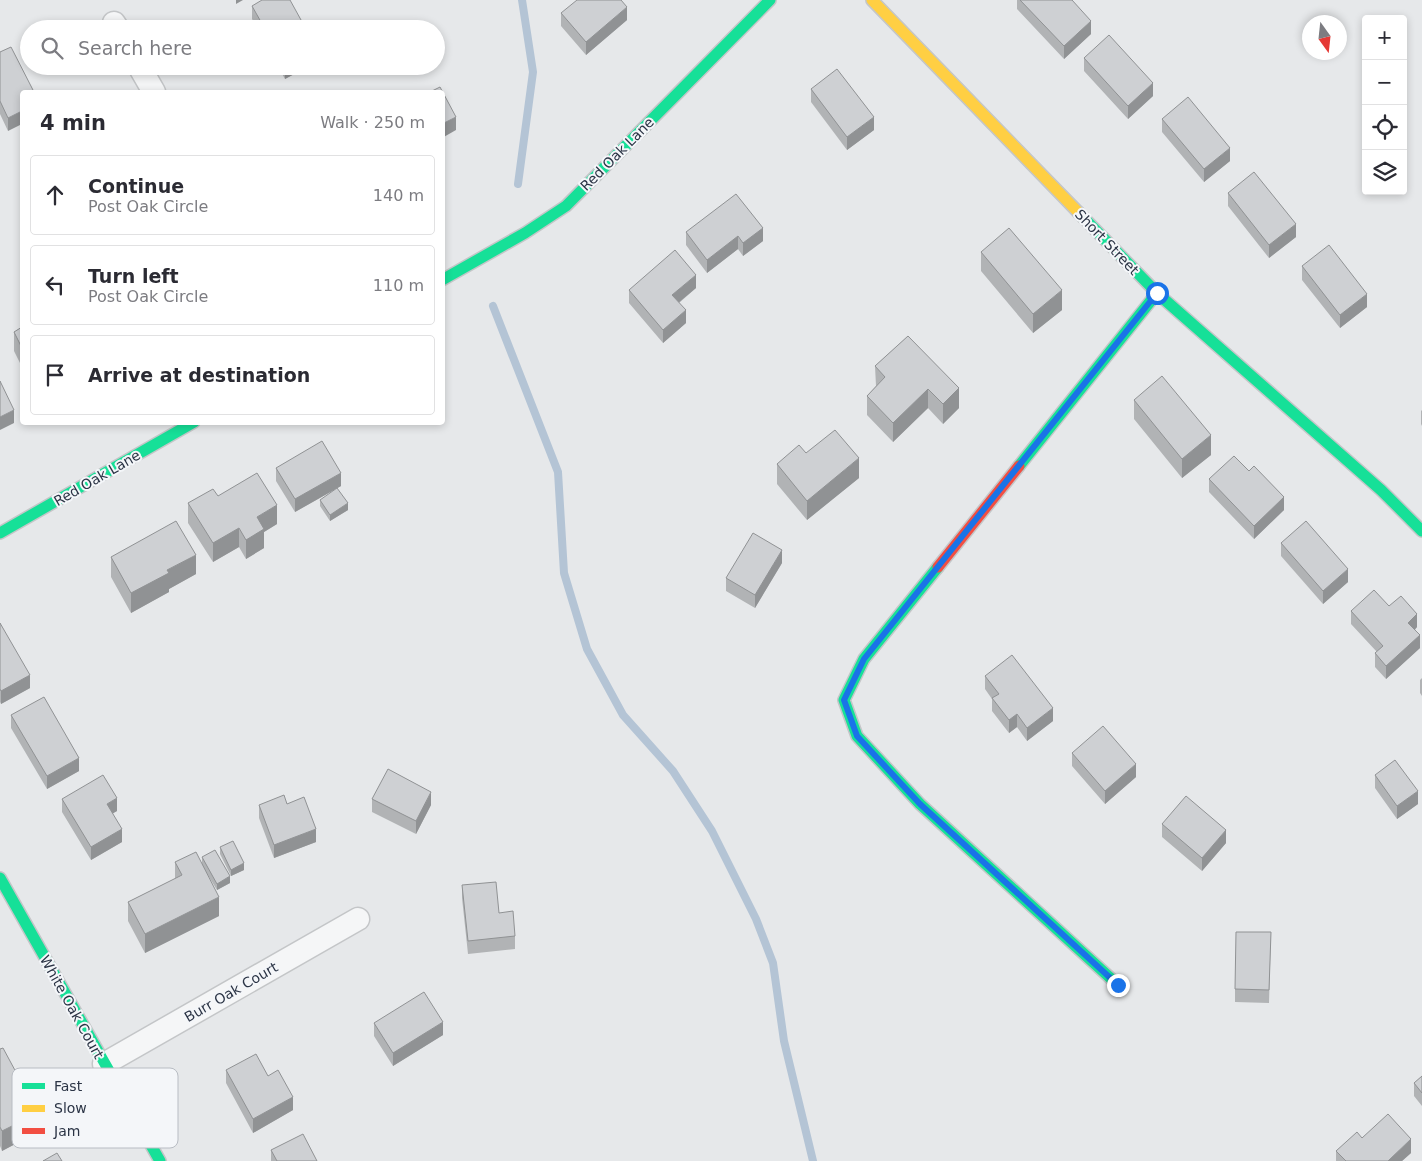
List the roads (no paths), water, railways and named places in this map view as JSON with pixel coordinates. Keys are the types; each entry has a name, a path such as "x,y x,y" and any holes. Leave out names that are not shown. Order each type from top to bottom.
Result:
{"street":[{"name":"Red Oak Lane","path":"445,278 525,233 566,206 770,0"},
{"name":"Short Street","path":"872,0 1157,293 1381,490 1422,531"},
{"path":"144,75 153,90"},
{"path":"1118,985 920,804 857,736 844,700 864,659 1157,293"},
{"name":"Red Oak Lane","path":"0,534 189,425"},
{"name":"White Oak Court","path":"0,878 106,1068"},
{"name":"Burr Oak Court","path":"104,1064 358,919"},
{"name":"White Oak Court","path":"152,1148 160,1161"}],"waterway":[{"path":"518,184 533,72 522,0"},
{"path":"493,306 558,472 564,573 587,649 623,715 673,771 712,831 756,919 773,963 784,1041 813,1161"}]}
